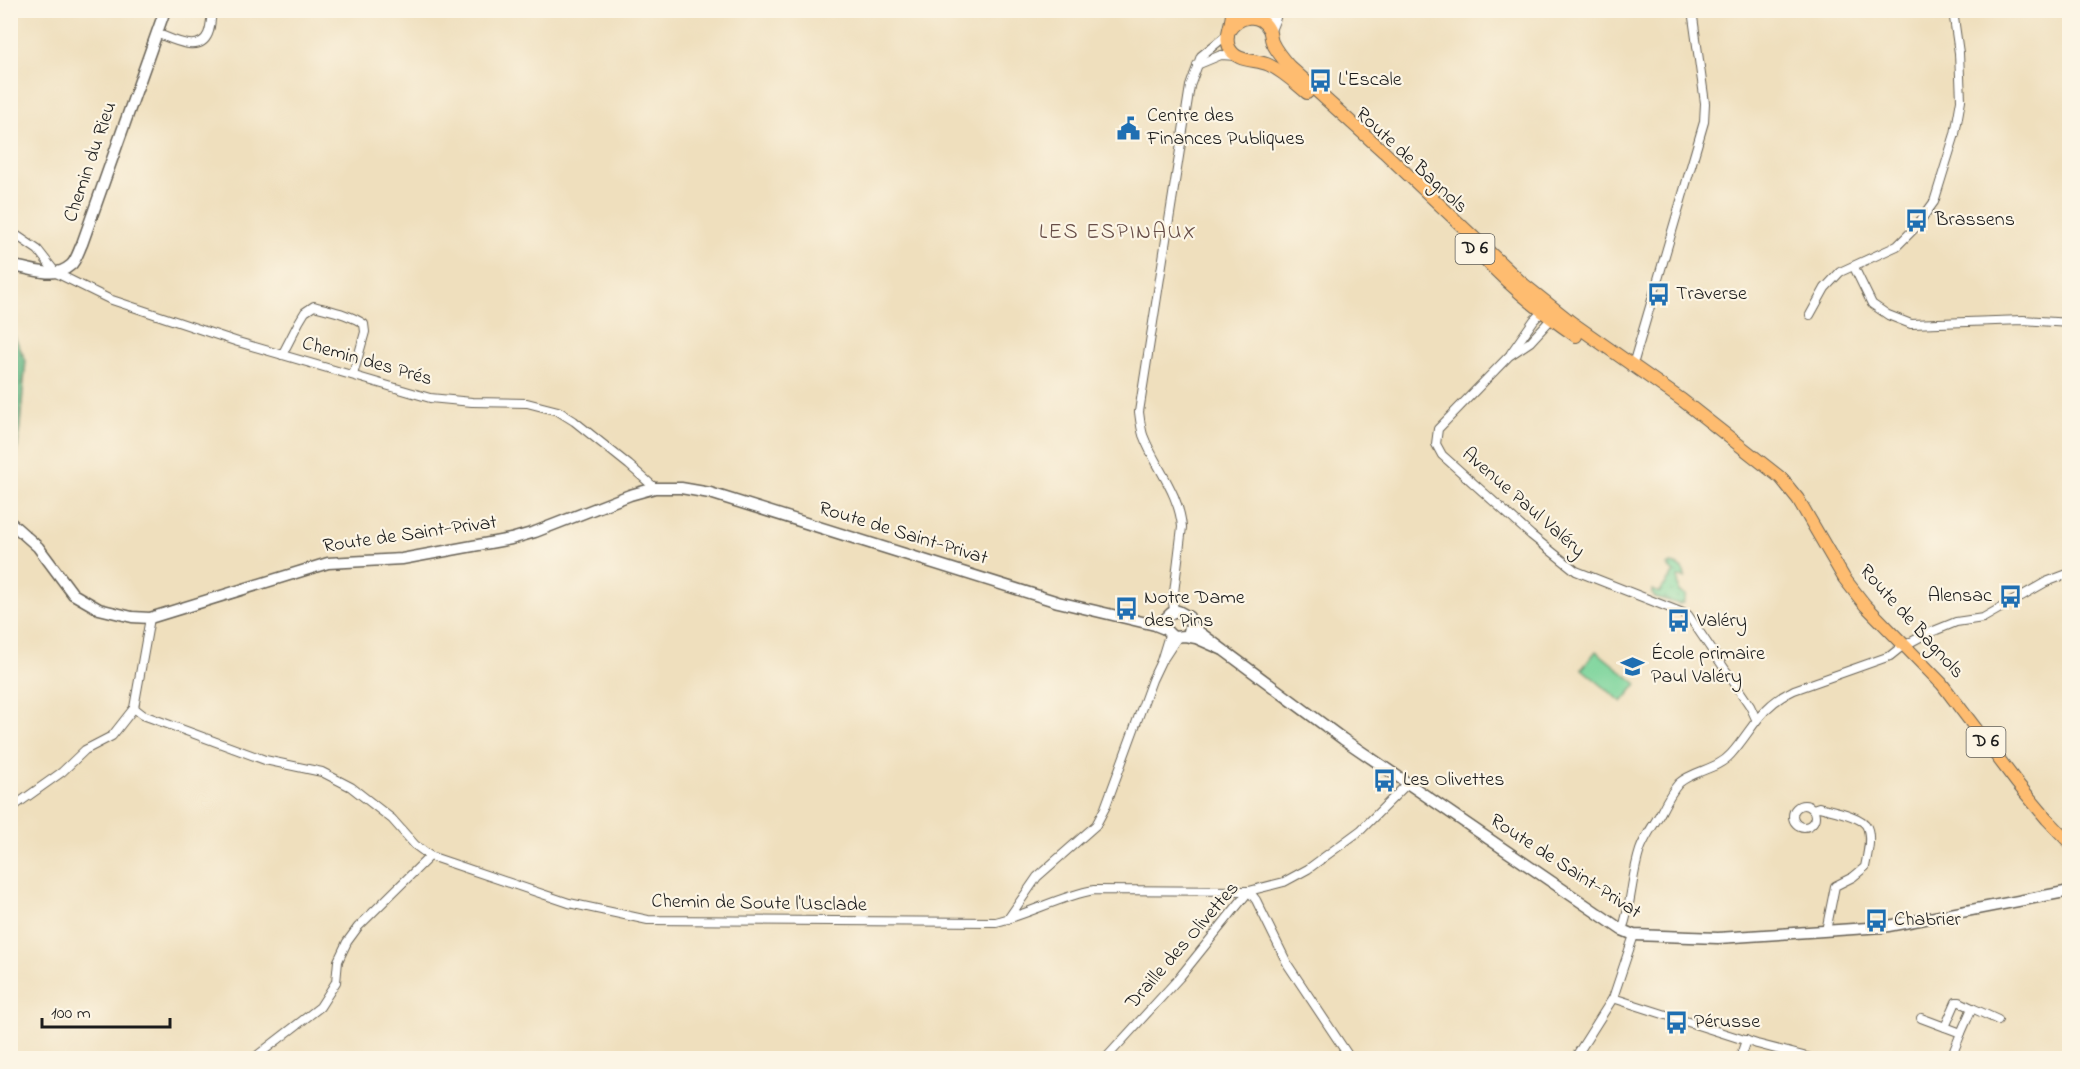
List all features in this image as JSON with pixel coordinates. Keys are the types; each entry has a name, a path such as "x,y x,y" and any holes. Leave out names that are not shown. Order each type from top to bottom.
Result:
{"main road":[{"path":"1228,32 1238,20 1250,15 1264,23 1271,37 1266,52 1255,60 1236,57 1229,46 1228,32 1232,10"},
{"name":"D 6","path":"1271,37 1279,55 1288,66 1333,110"},
{"name":"D 6","path":"1255,60 1283,73 1333,110"},
{"name":"Route de Bagnols","path":"1333,110 1503,272 1550,312 1693,411 1754,456 1786,484 1798,499 1854,591 1876,619 1905,645 1942,684 2017,783 2068,844"}],"street":[{"name":"Chemin du Rieu","path":"56,273 72,265 82,244 165,10"},
{"path":"156,33 188,45 196,45 208,35 212,10"},
{"path":"1632,368 1704,122 1705,103 1692,10"},
{"path":"1810,315 1825,288 1840,272 1897,246 1916,228 1934,202 1955,134 1961,100 1959,54 1954,18 1958,10"},
{"path":"1250,15 1267,20 1277,14"},
{"path":"1271,37 1277,14"},
{"path":"1008,919 1037,877 1096,825 1106,808 1174,626 1178,600 1176,574 1182,527 1181,517 1178,504 1143,434 1139,412 1190,86 1202,56 1228,32"},
{"path":"1197,65 1221,55 1236,57"},
{"path":"10,231 38,250 56,273"},
{"path":"10,266 39,273 56,273"},
{"path":"1854,267 1872,304 1888,315 1911,324 2023,320 2070,323"},
{"name":"Chemin des Prés","path":"56,273 109,299 282,355 430,398 472,402 527,403 558,411 592,435 656,488"},
{"path":"282,355 305,312 314,306 339,312 364,324 365,332 353,375"},
{"name":"Avenue Paul Valéry","path":"1550,312 1534,320 1509,356 1438,429 1437,444 1442,454 1531,535 1576,572 1688,615 1750,706 1756,719"},
{"name":"Route de Saint-Privat","path":"10,522 38,547 74,594 99,609 132,617 150,618 328,563 402,558 511,539 630,495 656,488 681,488 710,493 1058,602 1174,626 1221,648"},
{"path":"1622,930 1629,909 1641,848 1668,798 1684,780 1716,766 1730,756 1766,708 1787,694 1890,656 1905,645 1956,622 1983,618 2046,582 2070,573"},
{"name":"Route de Saint-Privat","path":"1174,626 1189,617 1191,626 1407,784 1622,930 1634,935 1718,939 1883,927 2070,891"},
{"path":"10,809 62,772 85,750 112,736 134,708 150,618"},
{"path":"1174,626 1191,626"},
{"name":"Chemin de Soute l'Usclade","path":"134,708 143,716 236,751 265,760 322,772 351,787 392,819 415,845 430,856 569,903 648,920 996,922 1073,894 1094,890 1249,891"},
{"name":"Draille des Olivettes","path":"1106,1059 1179,978 1249,891 1284,882 1308,869 1361,830 1407,784"},
{"path":"1813,809 1819,807 1861,819 1867,827 1865,867 1853,877 1835,886 1826,931"},
{"path":"254,1059 320,1007 336,982 338,961 347,942 358,927 430,856"},
{"path":"2052,895 2070,884"},
{"path":"1249,891 1256,900 1288,965 1350,1059"},
{"path":"1575,1059 1613,998 1634,935"},
{"path":"1613,998 1811,1059"},
{"path":"1946,1027 1956,1002 1998,1020"},
{"path":"1951,1059 1972,1008"},
{"path":"1921,1018 1961,1033"},
{"path":"1740,1059 1746,1040"}],"green space":[{"path":"11,329 26,361 18,446 11,470"},
{"path":"1670,564 1679,566 1684,572 1685,578 1678,577 1679,592 1686,595 1683,603 1679,604 1652,594 1652,590 1659,593 1674,572 1667,566"},
{"path":"1596,651 1637,684 1622,702 1582,669"}],"place":[{"name":"L'Escale","path":"1320,80"},
{"name":"Centre des Finances Publiques","path":"1129,128"},
{"name":"Brassens","path":"1917,220"},
{"name":"Traverse","path":"1658,294"},
{"name":"Alensac","path":"2010,596"},
{"name":"Notre Dame des Pins","path":"1126,609"},
{"name":"Valéry","path":"1679,621"},
{"name":"École primaire Paul Valéry","path":"1633,666"},
{"name":"Les Olivettes","path":"1385,780"},
{"name":"Chabrier","path":"1876,920"},
{"name":"Pérusse","path":"1676,1022"}],"district":[{"name":"LES ESPINAUX","path":"1118,233"}]}
